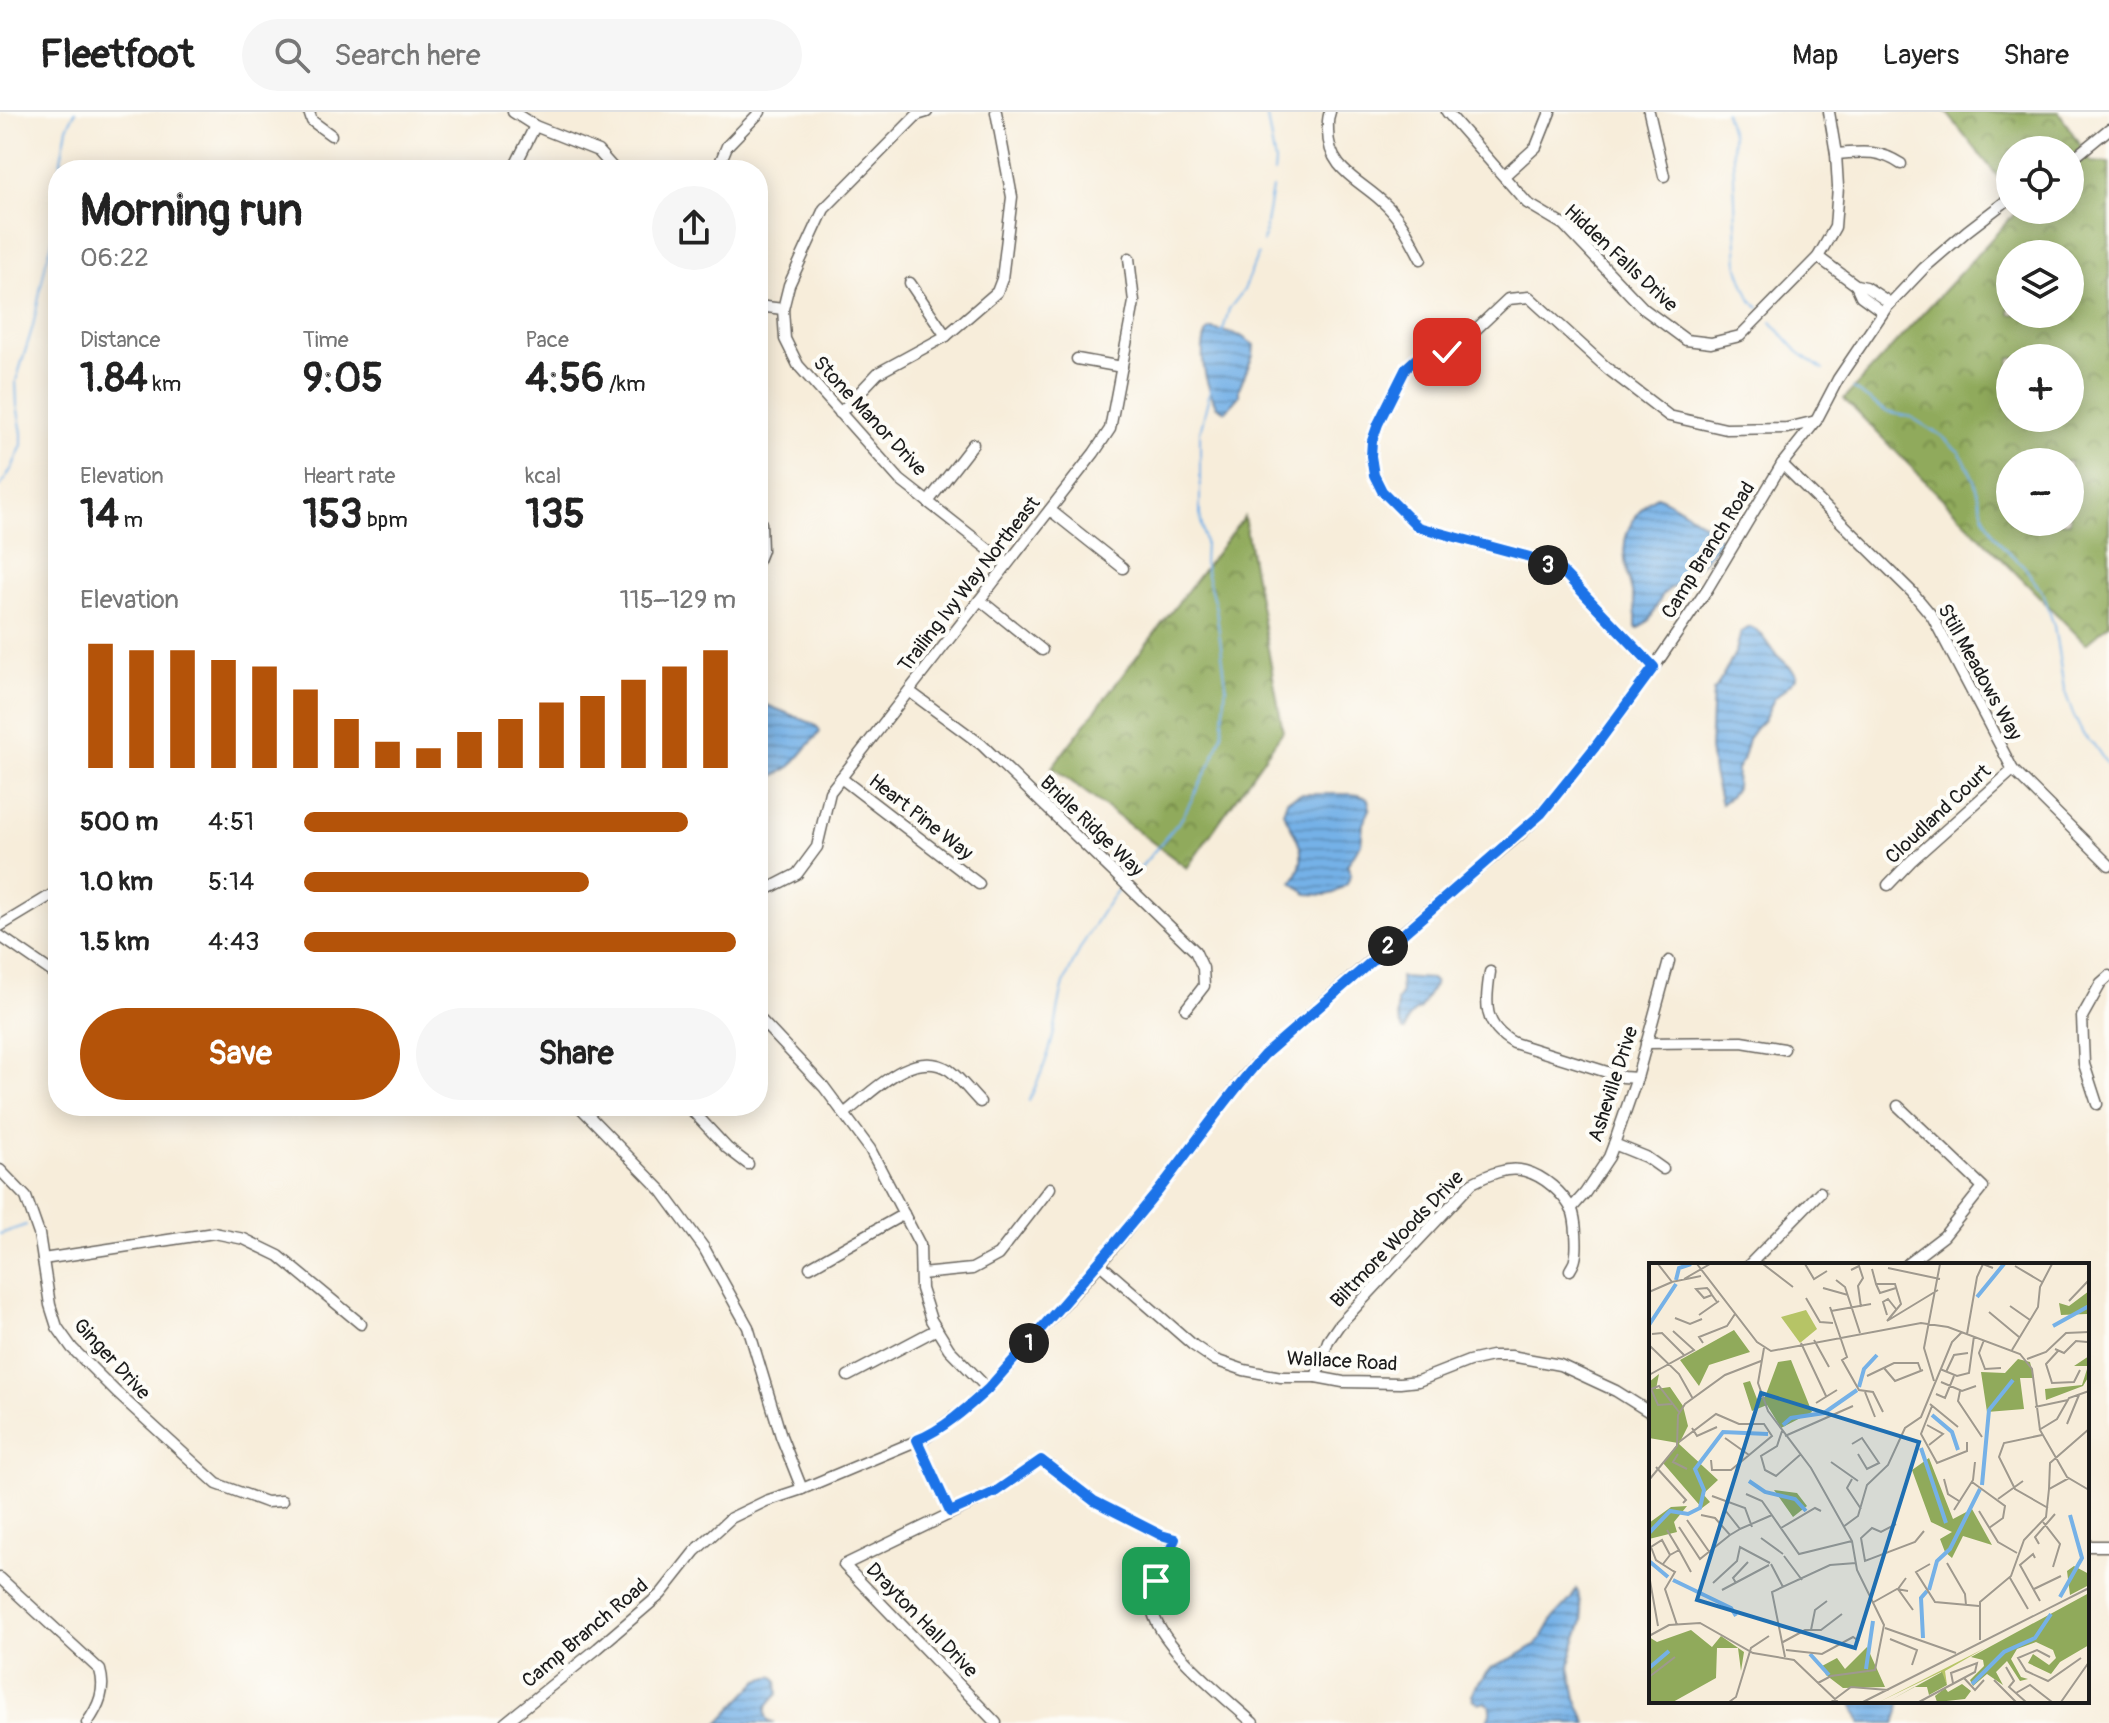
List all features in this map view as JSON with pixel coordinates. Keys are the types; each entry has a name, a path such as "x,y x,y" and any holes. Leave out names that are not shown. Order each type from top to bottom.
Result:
{"street":[{"path":"309,112 312,121 331,135"},
{"path":"513,112 535,126 598,151 606,160"},
{"name":"Stone Manor Drive","path":"927,112 917,115 824,209 789,285 783,309 785,339 798,365 900,480 1007,564"},
{"path":"840,413 878,373 946,336 997,292 1002,279 1012,197 996,112"},
{"path":"1330,112 1327,119 1328,146 1338,165 1387,205 1421,259"},
{"name":"Hidden Falls Drive","path":"1447,112 1527,203 1564,225 1644,309 1686,340 1711,343 1740,336 1818,257 1835,227 1838,187 1829,112"},
{"path":"1504,176 1536,147 1550,112"},
{"path":"1649,112 1664,176"},
{"path":"721,160 727,146 754,114"},
{"path":"518,160 535,126"},
{"path":"2084,150 2109,129"},
{"path":"1836,154 1874,152 1887,155 1901,164"},
{"name":"Camp Branch Road","path":"505,1723 661,1594 695,1551 731,1518 928,1436 988,1389 1100,1264 1264,1055 1541,814 1654,667 1708,588 1782,464 1816,421 1838,379 1887,308 1924,268 1996,209"},
{"path":"1818,257 1856,285 1866,287 1887,308"},
{"name":"Trailing Ivy Way Northeast","path":"768,889 797,874 817,847 830,792 1110,429 1134,302 1129,258"},
{"path":"910,283 946,336"},
{"path":"1654,667 1562,571 1530,557 1418,527 1382,491 1374,475 1372,441 1406,368 1417,358 1433,352 1447,352 1508,299 1529,297 1608,369 1669,416 1726,429 1787,428 1816,421"},
{"path":"768,307 783,309"},
{"path":"1077,359 1122,367"},
{"path":"928,502 973,444"},
{"name":"Still Meadows Way","path":"1782,464 1912,592 1932,616 2013,770 2109,865"},
{"path":"1050,510 1123,568"},
{"path":"980,600 1042,650"},
{"name":"Bridle Ridge Way","path":"909,691 982,745 1195,951 1203,968 1204,986 1186,1009"},
{"name":"Cloudland Court","path":"1888,885 2013,770"},
{"name":"Heart Pine Way","path":"841,778 979,884"},
{"path":"0,926 48,897"},
{"path":"0,936 48,969"},
{"name":"Asheville Drive","path":"1571,1209 1609,1157 1637,1078 1669,961"},
{"path":"1490,972 1487,1000 1489,1019 1501,1036 1514,1043 1623,1077 1637,1078"},
{"path":"2097,1104 2084,1064 2082,1017 2101,983 2109,976"},
{"path":"768,1028 824,1087 870,1149 920,1245 921,1289 931,1320 949,1349 988,1389"},
{"path":"1646,1043 1742,1042 1784,1049"},
{"path":"844,1114 904,1068 927,1063 949,1070 980,1102"},
{"path":"1898,1106 1983,1187 1944,1236 1909,1263"},
{"path":"589,1116 662,1191 704,1248 748,1327 781,1436 802,1489"},
{"path":"697,1116 727,1148 748,1164"},
{"path":"1614,1144 1646,1157 1663,1169"},
{"name":"Ginger Drive","path":"0,1170 26,1197 39,1234 50,1305 57,1327 72,1348 217,1484 266,1502 282,1501"},
{"name":"Biltmore Woods Drive","path":"1316,1377 1328,1341 1339,1325 1472,1183 1487,1175 1524,1170 1548,1182 1571,1209"},
{"path":"921,1274 972,1269 998,1255 1050,1188"},
{"path":"1751,1263 1820,1192"},
{"path":"1570,1270 1575,1260 1576,1235 1571,1209"},
{"path":"810,1267 904,1214"},
{"path":"43,1259 214,1233 244,1239 279,1256 361,1324"},
{"name":"Wallace Road","path":"1100,1264 1193,1345 1215,1360 1244,1370 1281,1377 1316,1377 1343,1382 1418,1381 1469,1361 1511,1356 1560,1365 1616,1391 1649,1412"},
{"path":"848,1376 937,1329"},
{"path":"917,1440 950,1512"},
{"name":"Drayton Hall Drive","path":"996,1723 844,1565 995,1492 1041,1460 1094,1501 1175,1539 1156,1581 1152,1607 1162,1634 1253,1723"},
{"path":"0,1578 100,1670 103,1681 101,1697 87,1723"}],"green space":[{"path":"1946,112 2059,112 2074,136 1996,136 1996,174"},
{"path":"2084,151 2091,162 2109,163 2109,624 2086,644 1844,399 2005,224 2084,224"},
{"path":"1244,517 1283,731 1187,868 1052,767"}],"water":[{"path":"1212,329 1241,336 1254,345 1239,396 1226,411 1216,406 1204,369 1204,340 1207,331"},
{"path":"1657,496 1702,523 1722,541 1695,570 1663,594 1650,619 1638,629 1626,569 1625,541 1639,512"},
{"path":"1750,627 1797,675 1774,699 1764,720 1748,739 1737,769 1736,788 1721,804 1710,748 1713,691 1736,651 1741,632"},
{"path":"768,705 814,724 820,732 791,766 768,778"},
{"path":"1301,794 1351,794 1368,799 1370,809 1363,824 1361,844 1347,865 1351,874 1347,884 1334,893 1307,894 1292,882 1301,864 1300,847 1283,812 1287,800"},
{"path":"1400,977 1431,979 1435,983 1420,1009 1407,1021 1405,1031 1397,1015"},
{"path":"1576,1589 1583,1621 1570,1667 1576,1698 1587,1723 1486,1723 1490,1706 1474,1700 1472,1695 1476,1686 1493,1666 1535,1645"},
{"path":"773,1676 777,1680 778,1694 765,1713 768,1720 774,1723 718,1723 759,1680"},
{"path":"1852,1703 1900,1703 1895,1723 1861,1723"}],"waterway":[{"path":"61,160 67,128 75,112"},
{"path":"1266,112 1274,173"},
{"path":"1725,112 1732,136 1738,268 1750,299 1759,308"},
{"path":"1263,242 1272,188"},
{"path":"1222,334 1229,309 1244,290 1258,254"},
{"path":"0,487 22,445 16,381 33,326 48,256"},
{"path":"1771,322 1798,352 1823,370"},
{"path":"1129,875 1140,868 1182,818 1212,761 1222,734 1226,684 1216,609 1204,563 1205,543 1200,515 1200,432 1211,387"},
{"path":"1853,389 1887,412 1911,417 1943,437 1959,452 1974,480 1983,513 1993,533 2024,566 2044,595 2054,626 2064,689 2073,714 2084,736 2109,767"},
{"path":"1029,1101 1049,1051 1064,984 1088,934 1119,888"},
{"path":"0,1234 26,1225"}],"route":[{"path":"1156,1581 1175,1539 1094,1501 1041,1460 995,1492 950,1512 917,1440 928,1436 988,1389 1100,1264 1264,1055 1541,814 1654,667 1562,571 1530,557 1418,527 1382,491 1374,475 1371,456 1378,424 1406,368 1417,358 1433,352 1447,352"}]}
